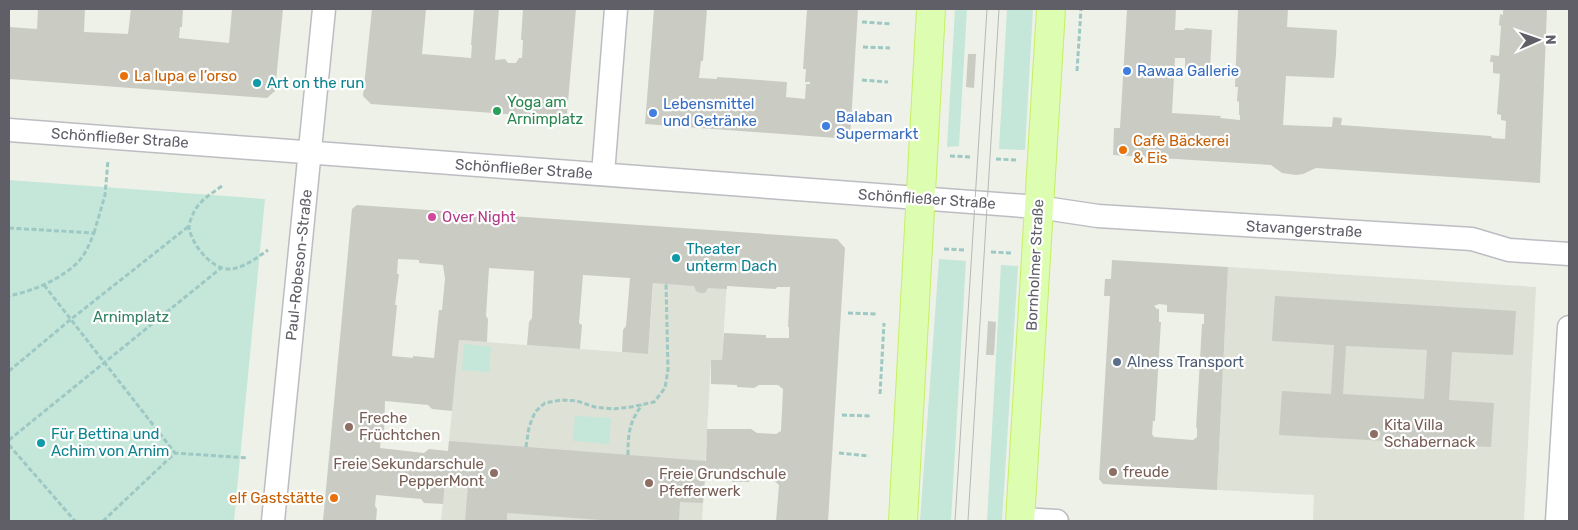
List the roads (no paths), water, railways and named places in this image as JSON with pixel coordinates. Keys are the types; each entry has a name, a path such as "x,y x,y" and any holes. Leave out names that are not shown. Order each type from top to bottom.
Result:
{"main road":[{"path":"903,521 931,9"},
{"name":"Bornholmer Straße","path":"1020,520 1051,9"}],"street":[{"name":"Paul-Robeson-Straße","path":"273,521 324,9"},
{"path":"603,174 616,9"},
{"name":"Schönfließer Straße","path":"9,130 1038,207"},
{"name":"Stavangerstraße","path":"1038,207 1098,216 1472,239 1509,250 1569,254"},
{"path":"1557,521 1569,327"},
{"path":"1020,520 1056,521"}],"tram line":[{"path":"955,521 987,9"},
{"path":"968,521 999,9"}],"place":[{"name":"Rawaa Gallerie","path":"1127,71"},
{"name":"La lupa e l’orso","path":"124,76"},
{"name":"Art on the run","path":"257,83"},
{"name":"Yoga am Arnimplatz","path":"497,111"},
{"name":"Lebensmittel und Getränke","path":"653,113"},
{"name":"Balaban Supermarkt","path":"826,126"},
{"name":"Cafè Bäckerei & Eis","path":"1123,150"},
{"name":"Over Night","path":"432,217"},
{"name":"Theater unterm Dach","path":"676,258"},
{"name":"Alness Transport","path":"1117,362"},
{"name":"Freche Früchtchen","path":"349,427"},
{"name":"Kita Villa Schabernack","path":"1374,434"},
{"name":"Für Bettina und Achim von Arnim","path":"41,443"},
{"name":"freude","path":"1113,472"},
{"name":"Freie Sekundarschule PepperMont","path":"494,473"},
{"name":"Freie Grundschule Pfefferwerk","path":"649,483"},
{"name":"elf Gaststätte","path":"334,498"}],"park label":[{"name":"Arnimplatz","path":"131,317"}]}
